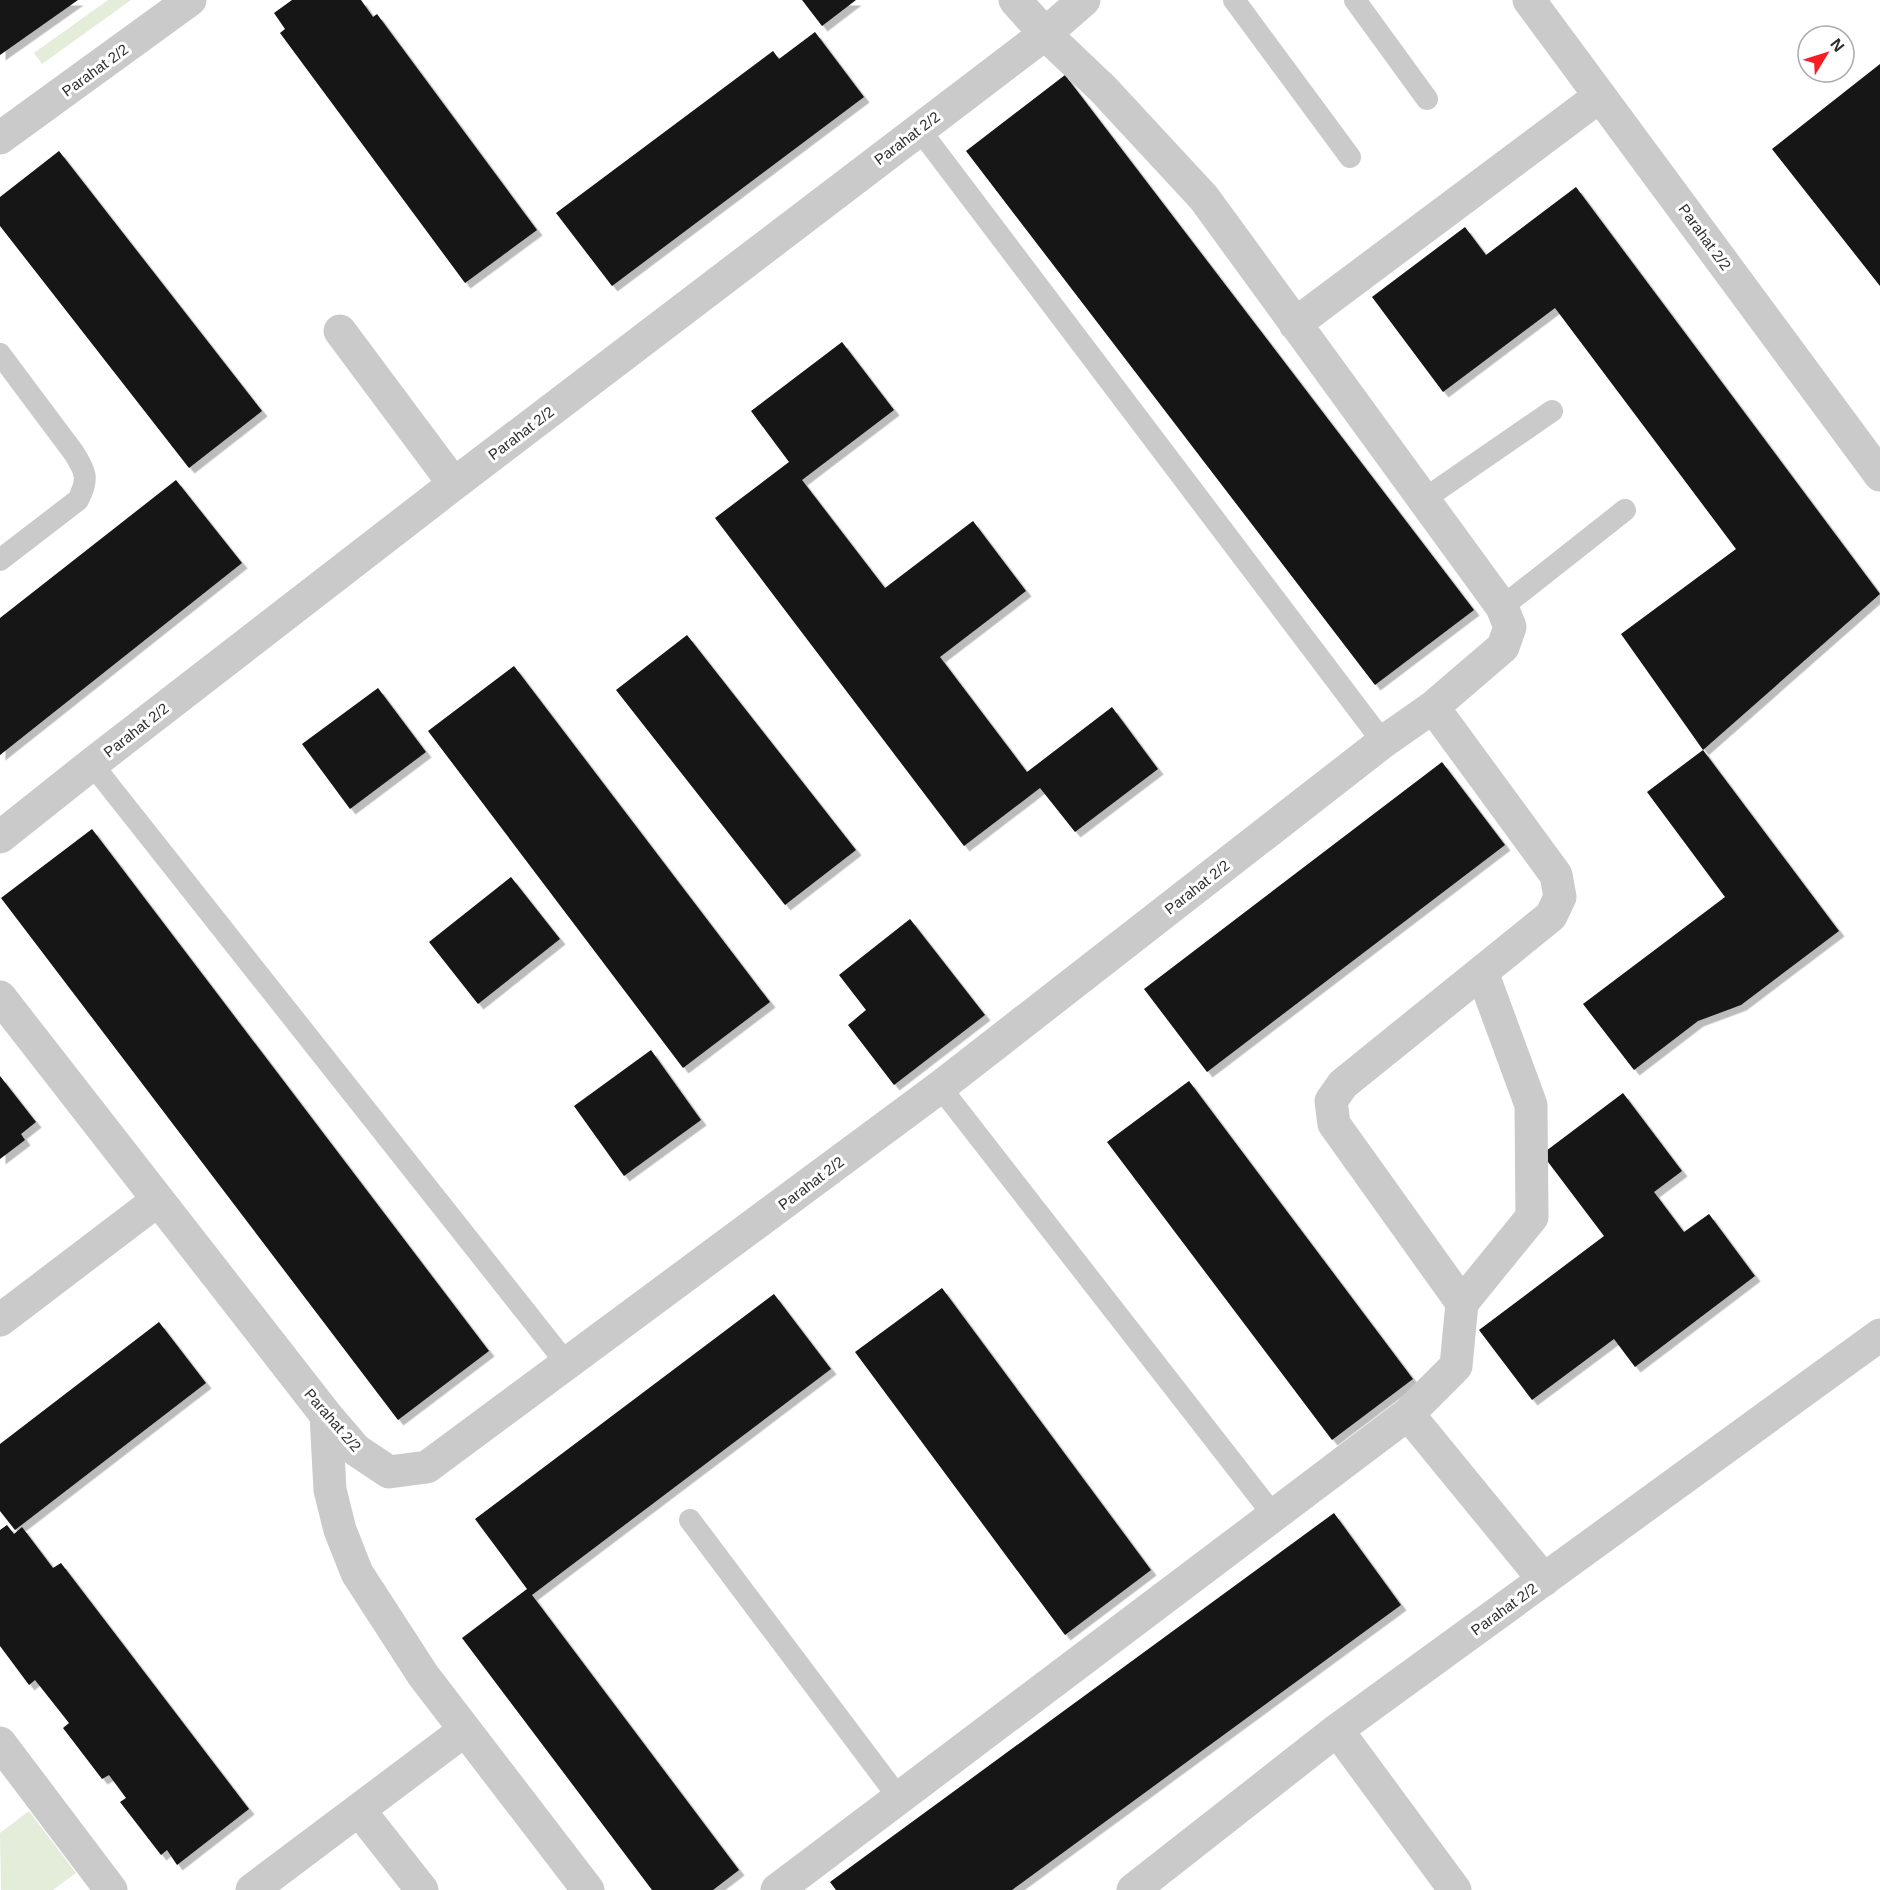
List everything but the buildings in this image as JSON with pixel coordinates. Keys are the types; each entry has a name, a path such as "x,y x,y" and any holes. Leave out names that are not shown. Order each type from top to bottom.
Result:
{"street":[{"name":"Parahat 2/2","path":"0,138 190,0"},
{"path":"1015,0 1044,34 1103,89 1204,198 1502,607"},
{"name":"Parahat 2/2","path":"0,837 454,484 1044,34 1084,0"},
{"name":"Parahat 2/2","path":"1529,0 1880,475"},
{"path":"1295,324 1600,96"},
{"path":"340,331 454,484"},
{"name":"Parahat 2/2","path":"0,997 326,1415 356,1450 389,1472 427,1467 940,1087 1383,741 1433,707 1503,647 1510,627 1502,607"},
{"path":"1433,707 1556,875 1560,897 1551,916 1343,1084 1331,1101 1334,1124 1462,1303"},
{"path":"777,1890 1275,1517 1408,1414 1456,1366 1462,1303 1532,1216 1531,1106 1482,972"},
{"path":"0,1320 158,1200"},
{"name":"Parahat 2/2","path":"1133,1890 1337,1730 1880,1335"},
{"path":"1408,1414 1544,1580"},
{"path":"326,1415 330,1490 340,1530 357,1573 423,1674 588,1890"},
{"path":"252,1890 465,1730"},
{"path":"1337,1730 1455,1890"},
{"path":"0,1743 111,1890"},
{"path":"359,1810 422,1890"}],"lane":[{"path":"1234,0 1350,157"},
{"path":"1355,0 1427,99"},
{"path":"919,129 1383,741"},
{"path":"0,354 74,453 84,470 85,487 78,500 0,560"},
{"path":"1423,500 1551,411"},
{"path":"1502,607 1625,510"},
{"path":"92,764 567,1364"},
{"path":"940,1087 1275,1517"},
{"path":"690,1520 899,1798"}],"green space":[{"path":"108,0 131,0 42,64 34,53"},
{"path":"29,1811 76,1873 53,1890 1,1890 0,1833"}]}
